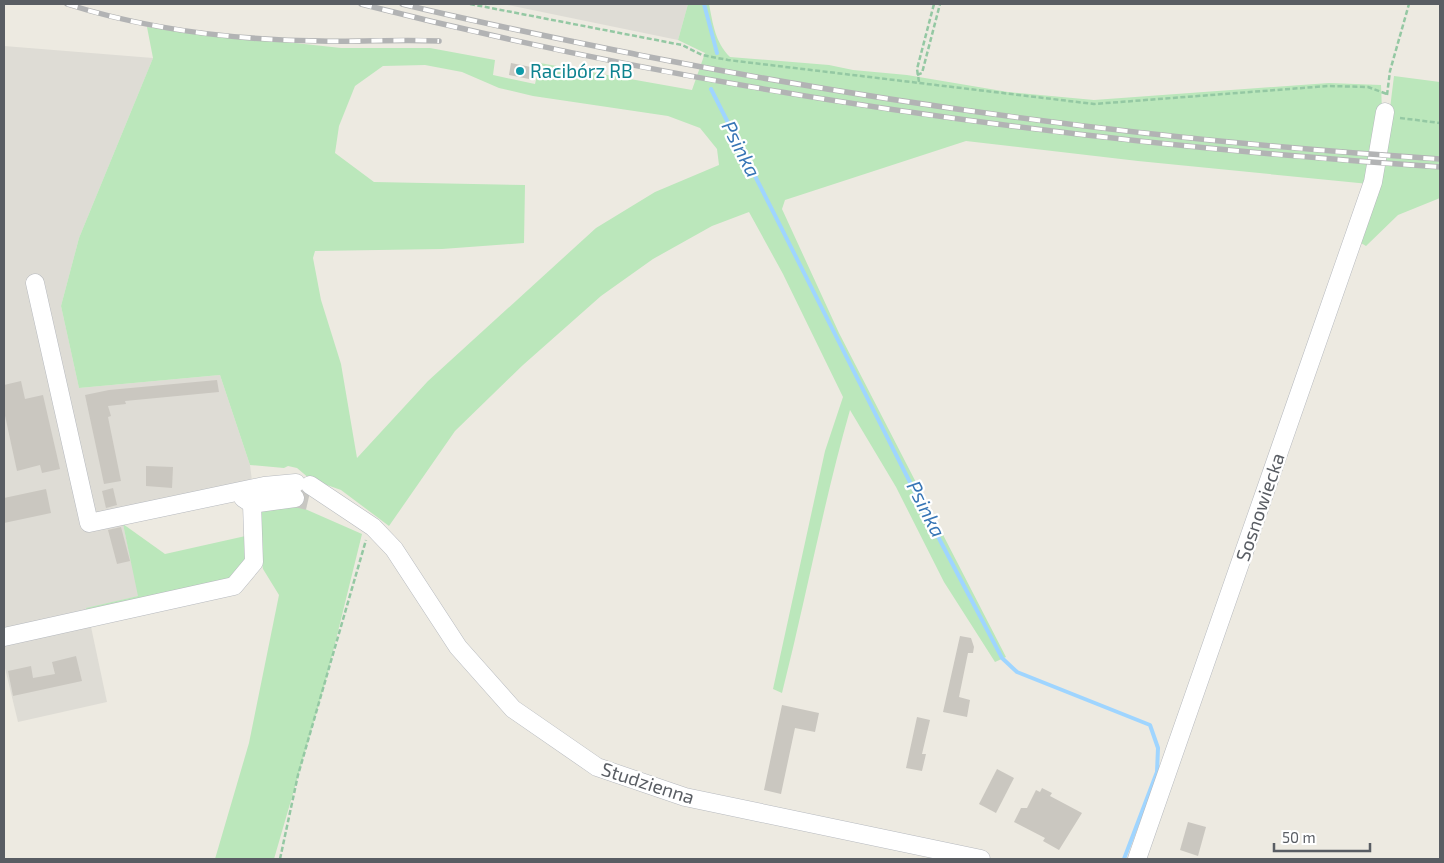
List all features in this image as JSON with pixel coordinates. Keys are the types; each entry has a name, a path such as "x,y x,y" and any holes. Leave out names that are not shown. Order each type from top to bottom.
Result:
{"street":[{"name":"Sosnowiecka","path":"1137,859 1373,182 1385,112"},
{"name":"Studzienna","path":"36,283 89,523 264,486 302,492 333,502 353,512 373,527 394,550 458,647 513,709 597,768 685,797 981,859"},
{"name":"Studzienna","path":"252,504 302,492"},
{"path":"4,637 234,586 254,562 252,504 234,493"}],"path":[{"path":"470,4 682,45 702,55 728,60 919,82 1008,96 1094,104 1328,86 1368,87 1387,94 1390,71 1409,4"},
{"path":"919,82 917,75 934,4"},
{"path":"917,75 922,73 940,4"},
{"path":"1385,112 1401,118 1440,123"},
{"path":"280,859 298,775 364,544 373,527"}],"shaded area":[{"path":"503,4 688,4 678,40"},
{"path":"4,46 153,58 79,238 61,306 79,388 220,375 250,465 252,481 123,524 139,596 87,608 107,702 18,722 4,664"}],"green space":[{"path":"688,4 709,4 713,26 718,39 730,57 829,65 853,70 907,75 1008,92 1094,100 1329,83 1381,85 1382,111 1369,184 1138,161 966,141 785,200 782,209 839,333 1006,657 995,662 944,582 896,487 850,410 831,481 782,693 773,689 825,451 843,397 783,274 749,212 712,226 653,259 601,296 523,365 455,431 389,526 341,490 310,479 297,468 250,465 220,375 79,388 61,306 79,238 153,58 147,27 341,48 430,48 495,60 493,75 535,84 540,63 692,90 705,53 678,40","holes":["425,65 462,72 499,88 533,96 668,116 700,128 717,149 719,165 655,192 596,228 428,381 357,458 341,364 321,300 313,258 315,251 442,249 524,243 525,185 374,182 335,153 339,126 355,86 383,66"]},
{"path":"1394,76 1440,82 1440,198 1398,215 1366,246 1361,243 1385,149"},
{"path":"296,505 362,534 327,676 274,859 215,859 249,743 279,595 263,569 258,539 259,513 272,507"},
{"path":"123,524 165,554 250,535 249,554 232,581 88,614 86,608 138,596"}],"building":[{"name":"Racibórz RB","path":"511,63 531,67 529,79 509,75"},
{"path":"217,380 219,392 125,401 126,404 108,406 111,416 108,417 121,481 104,484 85,395 109,390"},
{"path":"21,381 25,399 43,395 60,469 42,473 40,465 17,471 4,411 4,385"},
{"path":"146,466 173,467 172,488 146,486"},
{"path":"113,488 117,505 106,508 102,491"},
{"path":"46,489 51,513 4,523 4,498"},
{"path":"121,527 130,561 117,564 108,530"},
{"path":"960,636 971,638 974,647 973,653 968,653 959,697 970,700 967,717 943,712"},
{"path":"76,656 82,681 13,696 8,671 31,666 33,678 55,674 52,662"},
{"path":"782,705 819,713 815,732 795,728 781,794 764,790"},
{"path":"917,717 930,720 922,754 926,754 922,771 906,768"},
{"path":"997,769 1014,778 996,813 979,804"},
{"path":"1042,788 1052,793 1050,796 1082,813 1059,850 1043,841 1045,838 1014,822 1021,808 1027,808 1036,790 1040,792"},
{"path":"1188,822 1206,827 1198,856 1180,850"}],"waterway":[{"name":"Psinka","path":"704,4 717,53"},
{"name":"Psinka","path":"711,89 924,510 1002,658 1017,672 1150,725 1158,748 1157,772 1124,859"}],"tunnel":[{"path":"295,498 308,501"}],"railway":[{"path":"67,4 129,21 225,36 321,41 439,41"},
{"path":"361,4 494,36 627,64 762,89 897,110 1032,129 1168,144 1440,167"},
{"path":"402,4 490,24 738,74 938,106 1038,120 1239,143 1440,159"}],"place":[{"name":"Racibórz RB","path":"520,71"}]}
